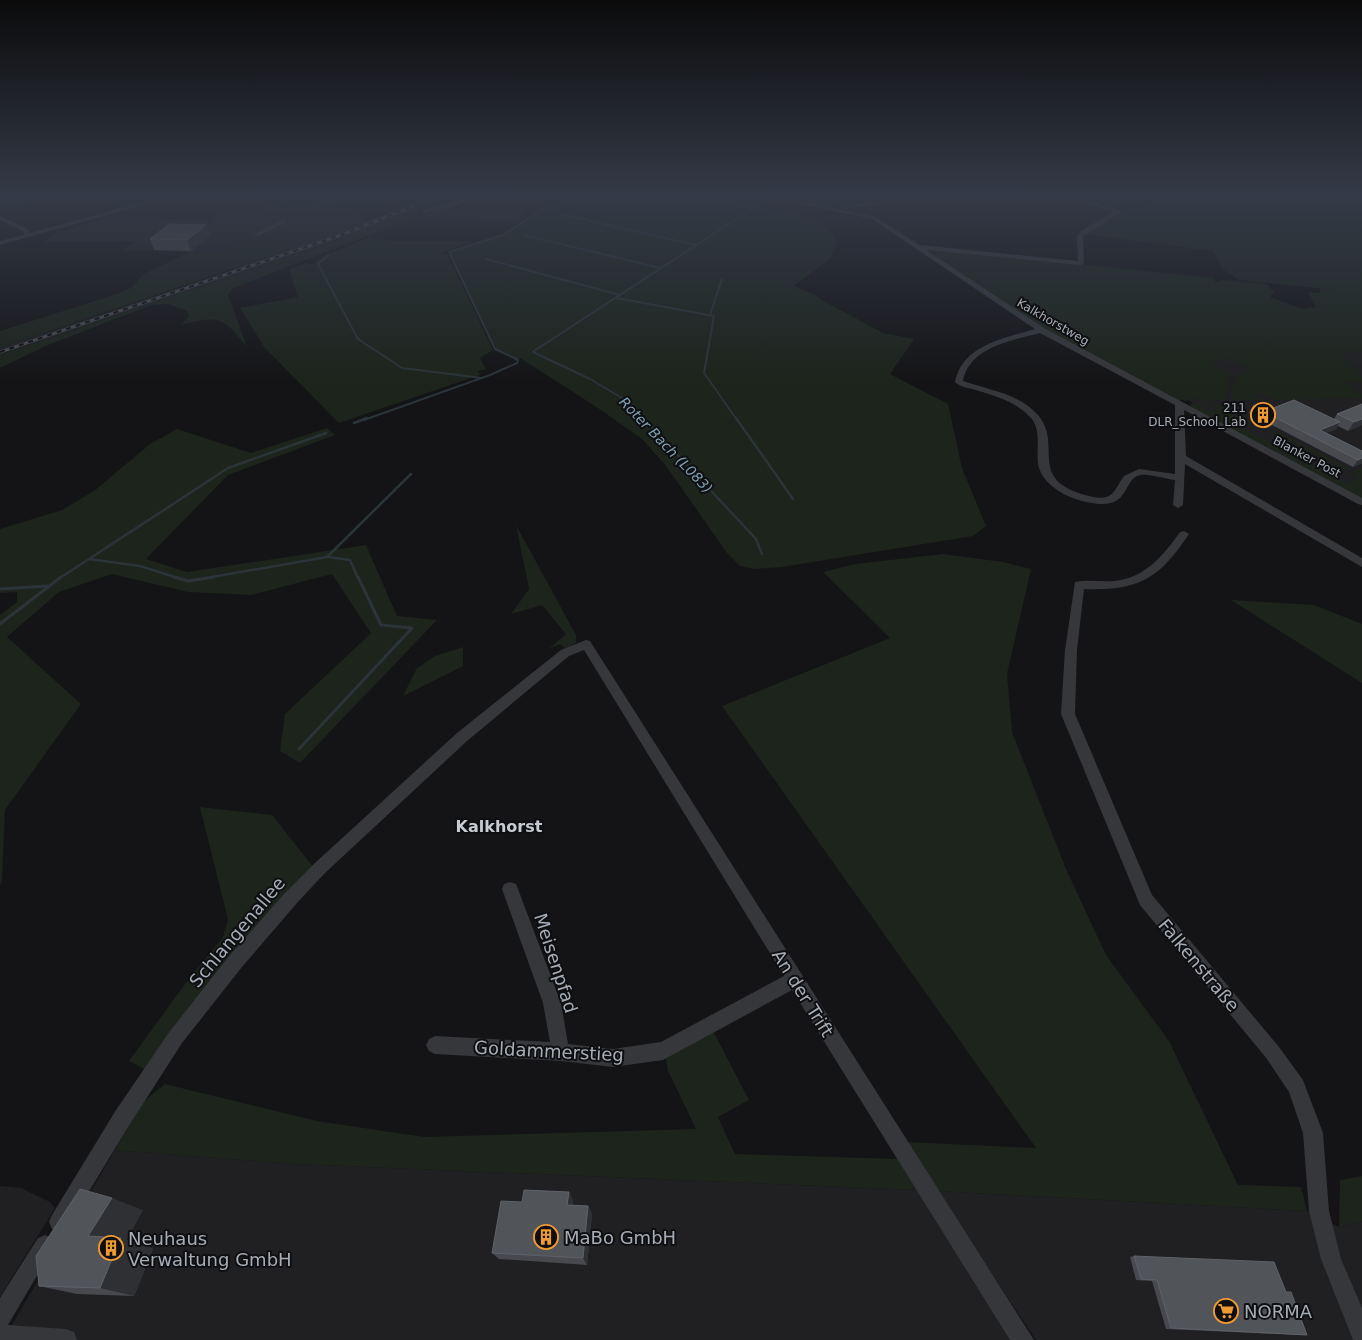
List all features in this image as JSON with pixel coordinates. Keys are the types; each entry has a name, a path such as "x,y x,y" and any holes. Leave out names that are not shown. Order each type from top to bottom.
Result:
{"street":[{"name":"Kalkhorstweg","path":"929,256 1041,330 1179,404"},
{"path":"1004,256 1081,263 1081,256"},
{"path":"1041,330 999,341 977,352 962,373 959,382 1006,397 1024,406 1036,418 1040,428 1044,466 1048,476 1059,487 1073,495 1090,500 1112,498 1120,493 1127,478 1139,472 1179,478"},
{"path":"1178,505 1181,457 1179,404"},
{"name":"Blanker Post","path":"1179,404 1362,502"},
{"path":"1181,457 1361,562"},
{"name":"Falkenstraße","path":"1184,534 1162,564 1139,580 1123,584 1079,585 1071,650 1068,714 1146,900 1273,1053 1296,1087 1313,1133 1319,1211 1331,1259 1362,1335"},
{"name":"An der Trift","path":"586,644 1023,1340"},
{"name":"Schlangenallee","path":"0,1318 123,1117 176,1037 236,961 290,898 462,737 565,653 586,644"},
{"name":"Meisenpfad","path":"510,889 552,1003 561,1052"},
{"name":"Goldammerstieg","path":"435,1045 561,1052 613,1058 663,1051 795,979"},
{"path":"0,1335 66,1340"}],"shaded area":[{"path":"182,256 271,256 0,348 0,331 117,294 134,286 142,275"},
{"path":"238,256 292,256 0,355 0,348 233,270"},
{"path":"292,256 317,256 233,288 228,295 247,347 226,324 220,321 205,320 181,325 189,316 187,311 168,304 151,305 48,345 0,368 0,355"},
{"path":"324,256 448,256 493,350 480,358 486,369 478,371 480,375 339,423 264,347 240,308 298,297 289,269 307,263 314,264"},
{"path":"451,256 832,256 794,286 818,296 816,297 883,333 914,339 890,374 948,404 962,468 986,526 973,536 782,567 755,569 740,566 727,553 666,466 642,439 520,358 518,360 495,349"},
{"path":"929,256 998,256 1214,278 1215,282 1222,280 1267,284 1274,292 1270,297 1302,309 1316,307 1308,292 1321,293 1319,289 1335,290 1239,280 1221,268 1215,256 1362,256 1362,352 1347,351 1341,355 1349,363 1345,364 1361,371 1356,371 1362,377 1362,383 1346,382 1356,393 1361,393 1362,398 1276,400 1262,393 1255,396 1266,400 1234,400 1232,399 1235,375 1252,369 1229,358 1210,364 1230,374 1226,400 1199,400 1196,397 1190,398 1193,401 1180,400 1179,404 1041,330"},
{"path":"1362,321 1362,496 1200,411 1184,395 1196,323"},
{"path":"1215,403 1234,409 1234,418 1241,425 1239,426 1346,483 1358,478 1350,473 1362,468 1362,499 1190,407 1191,404 1205,404 1205,407 1202,407 1205,410 1218,410 1218,407 1212,404"},
{"path":"327,428 335,435 228,475 146,559 187,572 366,545 397,616 437,620 300,763 280,751 285,714 371,633 332,574 251,595 188,592 112,574 59,592 7,637 81,704 5,810 2,880 0,886 0,615 17,602 17,592 0,593 0,529 62,510 94,491 150,444 177,429 251,453"},
{"path":"1275,430 1349,468 1344,470 1270,431"},
{"path":"516,525 576,635 576,643 566,649 560,644 549,649 566,634 542,605 511,614 529,589"},
{"path":"943,554 1003,562 1031,569 1007,674 1012,732 1066,869 1106,955 1169,1041 1238,1185 1301,1187 1307,1211 937,1191 906,1142 1036,1148 722,706 890,638 823,572 855,564"},
{"path":"1231,600 1314,605 1362,624 1362,683"},
{"path":"463,647 463,666 403,696 417,668 435,656"},
{"path":"200,807 272,815 314,868 148,1071 129,1061 185,984 223,937 228,920"},
{"path":"712,1029 749,1100 718,1117 735,1154 899,1159 919,1190 296,1164 115,1150 143,1102 165,1084 317,1121 424,1137 696,1129 668,1071 665,1055"},
{"path":"115,1150 296,1164 919,1190 1010,1340 3,1340"},
{"path":"1362,1176 1362,1221 1339,1227 1340,1180"},
{"path":"0,1186 21,1188 50,1202 55,1208 0,1297"},
{"path":"937,1191 1307,1211 1339,1227 1362,1221 1362,1340 1036,1340"}],"building":[{"path":"1294,400 1340,422 1320,430 1362,451 1362,458 1358,460 1253,406 1263,403 1273,408"},
{"path":"1362,404 1362,419 1354,422 1337,414"},
{"path":"80,1189 112,1198 88,1236 121,1238 100,1288 39,1286 36,1256"},
{"name":"MaBo GmbH","path":"524,1190 569,1192 567,1205 588,1206 583,1258 492,1253 501,1201 522,1202"},
{"name":"NORMA","path":"1134,1256 1274,1262 1286,1292 1291,1292 1307,1335 1171,1328 1157,1280 1141,1279"}],"waterway":[{"path":"328,256 318,264 358,339 402,368 482,378"},
{"path":"451,256 495,349 518,360 517,363 482,378"},
{"path":"609,256 660,268"},
{"name":"Roter Bach (L083)","path":"620,295 680,256"},
{"path":"486,259 620,295"},
{"path":"710,315 722,279"},
{"name":"Roter Bach (L083)","path":"534,351 620,295"},
{"path":"616,298 714,316 704,373 737,420"},
{"name":"Roter Bach (L083)","path":"533,352 590,379 627,401 644,420"},
{"path":"364,420 482,378"},
{"path":"354,423 367,418"},
{"name":"Roter Bach (L083)","path":"643,418 756,539 762,554"},
{"path":"736,418 793,499"},
{"path":"89,559 228,468 326,433"},
{"path":"206,578 327,557 411,474"},
{"path":"328,557 350,560 358,578"},
{"path":"60,578 89,559"},
{"path":"89,559 140,566 178,578"},
{"path":"0,624 61,577"},
{"path":"174,577 188,581 214,577"},
{"path":"299,749 412,628 381,625 358,577"},
{"path":"0,589 47,586"}],"railway":[{"path":"0,352 281,256"}],"place":[{"name":"211 DLR_School_Lab","path":"1263,415"},
{"name":"MaBo GmbH","path":"546,1237"},
{"name":"Neuhaus Verwaltung GmbH","path":"111,1248"},
{"name":"NORMA","path":"1226,1311"}],"district":[{"name":"Kalkhorst","path":"499,826"}]}
